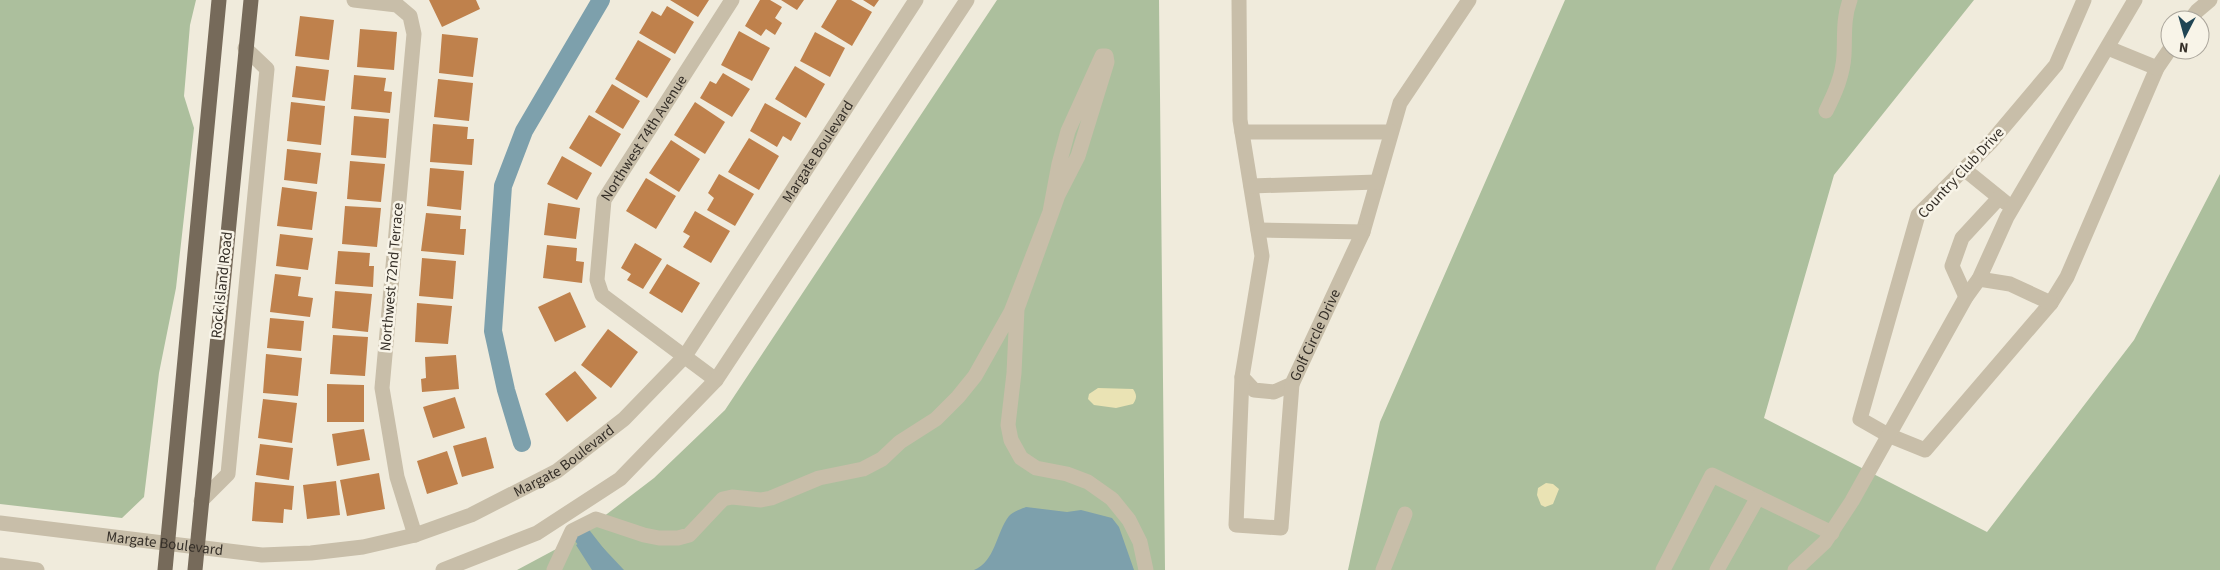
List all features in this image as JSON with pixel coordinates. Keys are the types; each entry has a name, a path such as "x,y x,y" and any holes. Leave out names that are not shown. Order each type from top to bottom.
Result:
{"main road":[{"name":"Rock Island Road","path":"165,570 219,0"},
{"name":"Rock Island Road","path":"196,570 201,501 250,0"}],"street":[{"name":"Northwest 72nd Terrace","path":"354,0 397,5 410,16 414,34 382,388 398,477 415,535"},
{"name":"Northwest 74th Avenue","path":"716,380 602,295 597,280 604,200 732,0"},
{"name":"Margate Boulevard","path":"0,523 262,555 311,553 363,547 415,535 471,515 558,471 624,419 684,356 916,0"},
{"path":"443,570 537,534 620,479 716,380 967,0"},
{"path":"1239,0 1238,88 1242,132 1262,256 1242,377 1236,525 1281,528 1292,384"},
{"name":"Golf Circle Drive","path":"1242,377 1254,390 1274,392 1292,384 1364,232 1400,103 1469,0"},
{"path":"1826,111 1837,90 1842,71 1845,16 1850,0"},
{"name":"Country Club Drive","path":"2084,0 2056,65 1991,142 1918,215 1889,310 1860,419 1925,450 2051,303 2067,277 2157,68 2162,60"},
{"path":"1795,570 1832,533 1966,297 1979,279 2012,208 2135,0"},
{"path":"2198,10 2210,0"},
{"path":"201,501 228,474 267,69 246,48"},
{"path":"2108,48 2157,68"},
{"path":"554,570 572,531 596,519 659,538 678,538 689,535 723,499 732,497 761,500 771,498 819,478 863,469 882,459 900,442 936,419 958,397 975,376 1011,312 1050,212 1059,164 1068,131 1102,56 1106,56 1107,62 1078,156 1058,195 1017,309 1014,373 1008,424 1011,440 1021,458 1036,468 1068,474 1088,482 1112,499 1129,520 1140,542 1146,570"},
{"path":"1242,132 1391,132"},
{"path":"1964,169 2012,208"},
{"path":"1251,186 1377,182"},
{"path":"1966,297 1952,266 1962,238 1999,198"},
{"path":"1258,230 1364,232"},
{"path":"1979,279 2010,284 2051,303"},
{"path":"1663,570 1712,475 1832,533"},
{"path":"1717,570 1758,497"},
{"path":"1383,570 1405,514"},
{"path":"0,565 37,570"}],"green space":[{"path":"0,0 196,0 190,25 184,96 194,128 176,288 159,373 144,497 122,518 0,504"},
{"path":"997,0 1159,0 1165,570 517,570 573,540 654,478 725,410"},
{"path":"1565,0 1974,0 1834,175 1764,418 1987,532 2134,340 2220,174 2220,570 1348,570 1380,422"}],"sand":[{"path":"1098,388 1133,389 1136,398 1133,404 1116,408 1094,405 1088,399 1089,394"},
{"path":"1546,483 1553,484 1559,489 1553,504 1545,507 1541,505 1537,495 1538,488"}],"water":[{"path":"1026,507 1067,512 1081,510 1112,518 1119,527 1134,570 974,570 981,566 991,554 1009,516"},
{"path":"592,536 624,570 592,570 576,545"}],"building":[{"path":"429,0 476,0 480,9 442,27"},
{"path":"670,0 709,0 698,17"},
{"path":"760,0 770,0 782,7 775,18 782,23 775,35 766,29 761,36 745,26"},
{"path":"781,0 804,0 797,10"},
{"path":"837,0 851,0 872,12 852,46 821,27"},
{"path":"863,0 879,0 874,7"},
{"path":"667,6 694,22 675,54 639,33 652,11 661,16"},
{"path":"300,16 334,20 329,60 295,56"},
{"path":"360,29 397,32 394,70 357,67"},
{"path":"739,31 770,48 752,81 721,65"},
{"path":"815,32 845,48 830,77 800,61"},
{"path":"442,34 478,38 473,77 439,73"},
{"path":"638,40 671,59 647,98 615,79"},
{"path":"296,66 329,70 325,101 292,97"},
{"path":"795,66 825,84 806,118 775,99"},
{"path":"723,73 750,89 732,117 700,98 710,81 716,84"},
{"path":"354,75 386,78 384,91 392,92 390,113 351,109"},
{"path":"438,79 473,83 469,121 434,117"},
{"path":"612,84 640,101 623,129 595,112"},
{"path":"291,102 325,106 321,145 287,141"},
{"path":"695,102 725,122 705,154 674,135"},
{"path":"765,103 801,123 791,141 783,136 777,147 750,131"},
{"path":"589,115 621,134 601,167 569,148"},
{"path":"354,116 389,119 386,158 351,155"},
{"path":"433,124 468,127 467,139 474,139 472,165 430,162"},
{"path":"749,138 779,156 759,190 728,172"},
{"path":"671,140 700,159 679,192 649,173"},
{"path":"287,149 321,153 317,184 284,180"},
{"path":"562,156 592,173 577,200 547,184"},
{"path":"350,161 385,164 381,202 347,199"},
{"path":"430,168 464,171 461,210 427,206"},
{"path":"719,174 754,194 735,226 707,210 714,198 708,193"},
{"path":"646,178 676,196 656,229 626,211"},
{"path":"282,187 317,192 312,230 277,226"},
{"path":"548,203 580,208 576,239 544,235"},
{"path":"345,206 381,208 377,247 342,244"},
{"path":"695,211 730,231 711,263 683,247 690,236 683,232"},
{"path":"426,213 461,216 460,229 466,229 464,255 421,251"},
{"path":"280,234 313,238 308,270 276,266"},
{"path":"635,243 662,259 643,289 627,280 631,274 621,268"},
{"path":"547,245 577,248 576,261 584,262 582,283 543,278"},
{"path":"338,251 370,253 369,266 374,266 373,287 335,284"},
{"path":"422,258 456,261 453,299 419,296"},
{"path":"667,264 700,283 682,313 649,293"},
{"path":"275,274 301,277 298,296 313,298 310,317 270,312"},
{"path":"335,291 372,294 368,332 332,328"},
{"path":"570,292 586,327 555,342 538,307"},
{"path":"417,303 452,306 448,344 415,342"},
{"path":"270,318 304,321 301,351 267,348"},
{"path":"608,329 638,352 611,388 581,365"},
{"path":"333,335 368,337 365,376 330,374"},
{"path":"266,354 302,358 298,396 263,393"},
{"path":"456,355 459,389 422,392 421,379 426,378 425,357"},
{"path":"575,371 597,398 567,422 545,394"},
{"path":"327,384 364,385 364,422 327,422"},
{"path":"455,397 465,428 433,438 423,407"},
{"path":"263,399 297,403 292,443 258,438"},
{"path":"364,429 370,460 337,466 332,434"},
{"path":"486,437 494,468 462,477 453,446"},
{"path":"260,444 293,448 289,480 256,475"},
{"path":"447,451 458,484 427,494 417,461"},
{"path":"379,473 385,509 347,516 340,480"},
{"path":"336,481 340,515 307,519 303,485"},
{"path":"255,482 294,486 292,510 284,509 283,523 252,521"}],"waterway":[{"path":"522,443 506,390 493,331 503,186 524,131 601,0"},
{"path":"581,534 609,570"}]}
